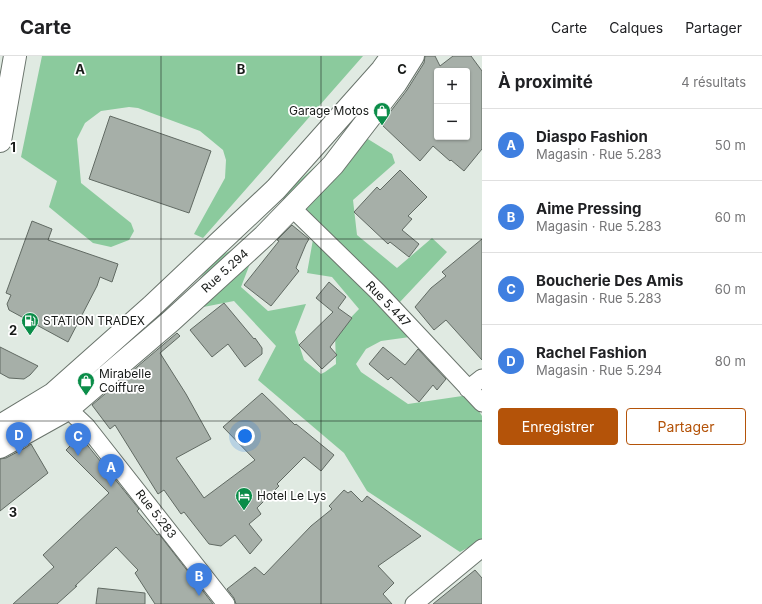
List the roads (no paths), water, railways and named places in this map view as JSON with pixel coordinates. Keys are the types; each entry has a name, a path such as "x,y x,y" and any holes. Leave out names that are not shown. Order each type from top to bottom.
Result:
{"main road":[{"path":"0,141 15,56"},
{"name":"Rue 5.294","path":"0,426 53,394 152,306 276,189 382,70 392,56"},
{"name":"Rue 5.294","path":"0,447 68,409 170,321 264,236 333,165 396,83 413,56"}],"street":[{"name":"Rue 5.447","path":"291,207 377,291 482,403"},
{"path":"468,388 482,378"},
{"name":"Rue 5.283","path":"68,409 87,427 226,604"},
{"path":"414,604 482,548"}],"place":[{"name":"Garage Motos","path":"382,126"},
{"name":"STATION TRADEX","path":"30,336"},
{"name":"Mirabelle Coiffure","path":"86,396"},
{"name":"Rachel Fashion","path":"19,455"},
{"name":"Boucherie Des Amis","path":"78,456"},
{"name":"Diaspo Fashion","path":"111,487"},
{"name":"Hotel Le Lys","path":"244,511"},
{"name":"Aime Pressing","path":"199,596"}]}
